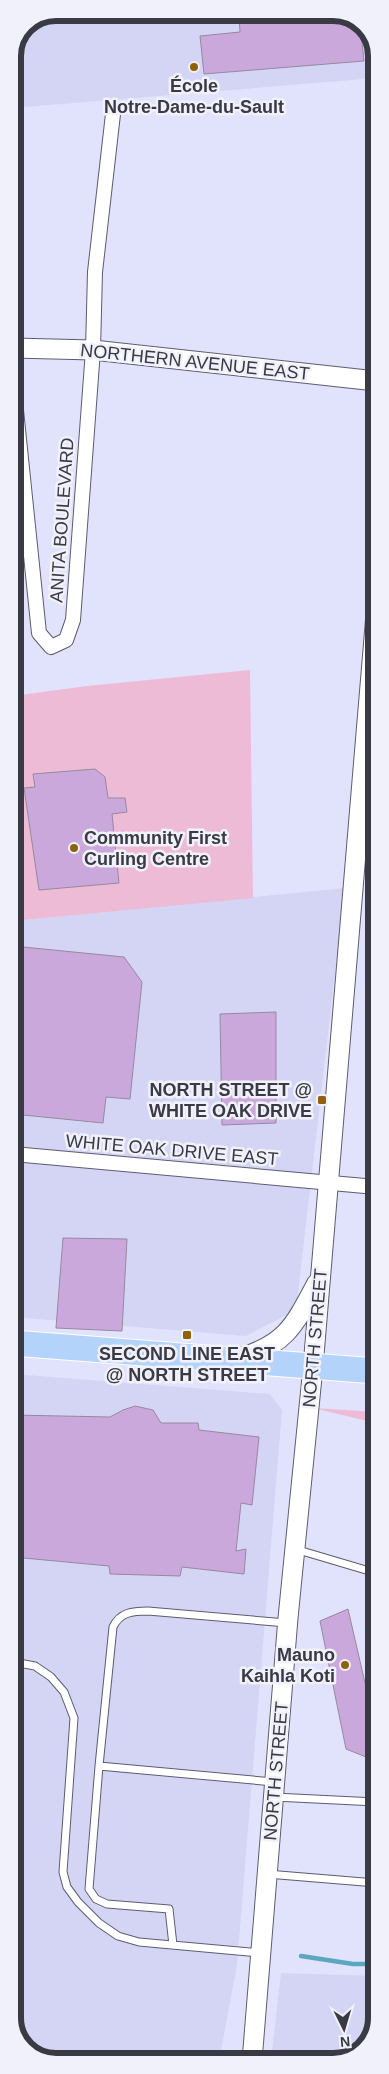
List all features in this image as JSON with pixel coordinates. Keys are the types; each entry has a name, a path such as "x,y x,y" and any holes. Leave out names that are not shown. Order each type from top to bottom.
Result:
{"highway":[{"path":"22,1344 368,1370"}],"street":[{"name":"ANITA BOULEVARD","path":"21,461 39,633 51,647 66,640 73,620 93,350 95,272 113,114"},
{"name":"NORTHERN AVENUE EAST","path":"21,348 93,350 367,380"},
{"name":"NORTH STREET","path":"253,2052 288,1623 313,1366 367,711"},
{"path":"356,838 367,837"},
{"name":"WHITE OAK DRIVE EAST","path":"22,1155 368,1187"},
{"path":"231,1360 259,1352 285,1335 295,1324 320,1278"}],"lane":[{"path":"295,1549 368,1571"},
{"path":"173,1945 169,1909 107,1904 96,1899 89,1889 113,1627 116,1620 122,1615 134,1611 288,1623"},
{"path":"22,1664 36,1666 51,1677 64,1692 74,1718 63,1872 67,1887 99,1923 118,1936 139,1942 261,1953"},
{"path":"99,1766 368,1801"},
{"path":"267,1874 368,1882"}],"shaded area":[{"name":"École Notre-Dame-du-Sault","path":"56,21 335,21 352,27 362,37 367,47 367,79 21,107 21,56 24,43 31,31 43,24"},
{"path":"250,670 253,898 21,920 21,695 87,686"},
{"path":"345,888 296,1310 246,1336 22,1318 21,920"},
{"path":"22,1375 270,1394 282,1410 237,1965 221,2052 54,2053 43,2050 33,2044 23,2029"},
{"path":"313,1408 368,1411 368,1421"},
{"path":"281,1973 368,1976 367,2025 363,2035 354,2046 338,2052 272,2052"}],"building":[{"path":"239,21 340,22 352,27 361,36 364,61 204,74 200,36 240,32"},
{"name":"Community First Curling Centre","path":"95,769 105,777 108,798 125,798 127,812 112,814 119,883 39,890 24,788 35,787 33,774"},
{"path":"23,947 124,957 142,982 130,1099 106,1097 103,1123 22,1115"},
{"path":"276,1012 276,1123 222,1125 220,1014"},
{"path":"63,1238 127,1239 122,1331 56,1328"},
{"path":"135,1406 153,1410 161,1423 198,1423 199,1430 259,1437 252,1505 241,1503 236,1551 246,1549 244,1574 182,1567 180,1576 110,1574 109,1566 22,1558 22,1415 110,1417"},
{"name":"Mauno Kaihla Koti","path":"348,1609 368,1695 368,1758 346,1749 320,1621"}],"waterway":[{"path":"301,1956 353,1964 368,1964"}],"place":[{"name":"École Notre-Dame-du-Sault","path":"194,67"},
{"name":"Community First Curling Centre","path":"74,848"},
{"name":"NORTH STREET @ WHITE OAK DRIVE","path":"322,1100"},
{"name":"SECOND LINE EAST @ NORTH STREET","path":"187,1335"},
{"name":"Mauno Kaihla Koti","path":"345,1665"}]}
